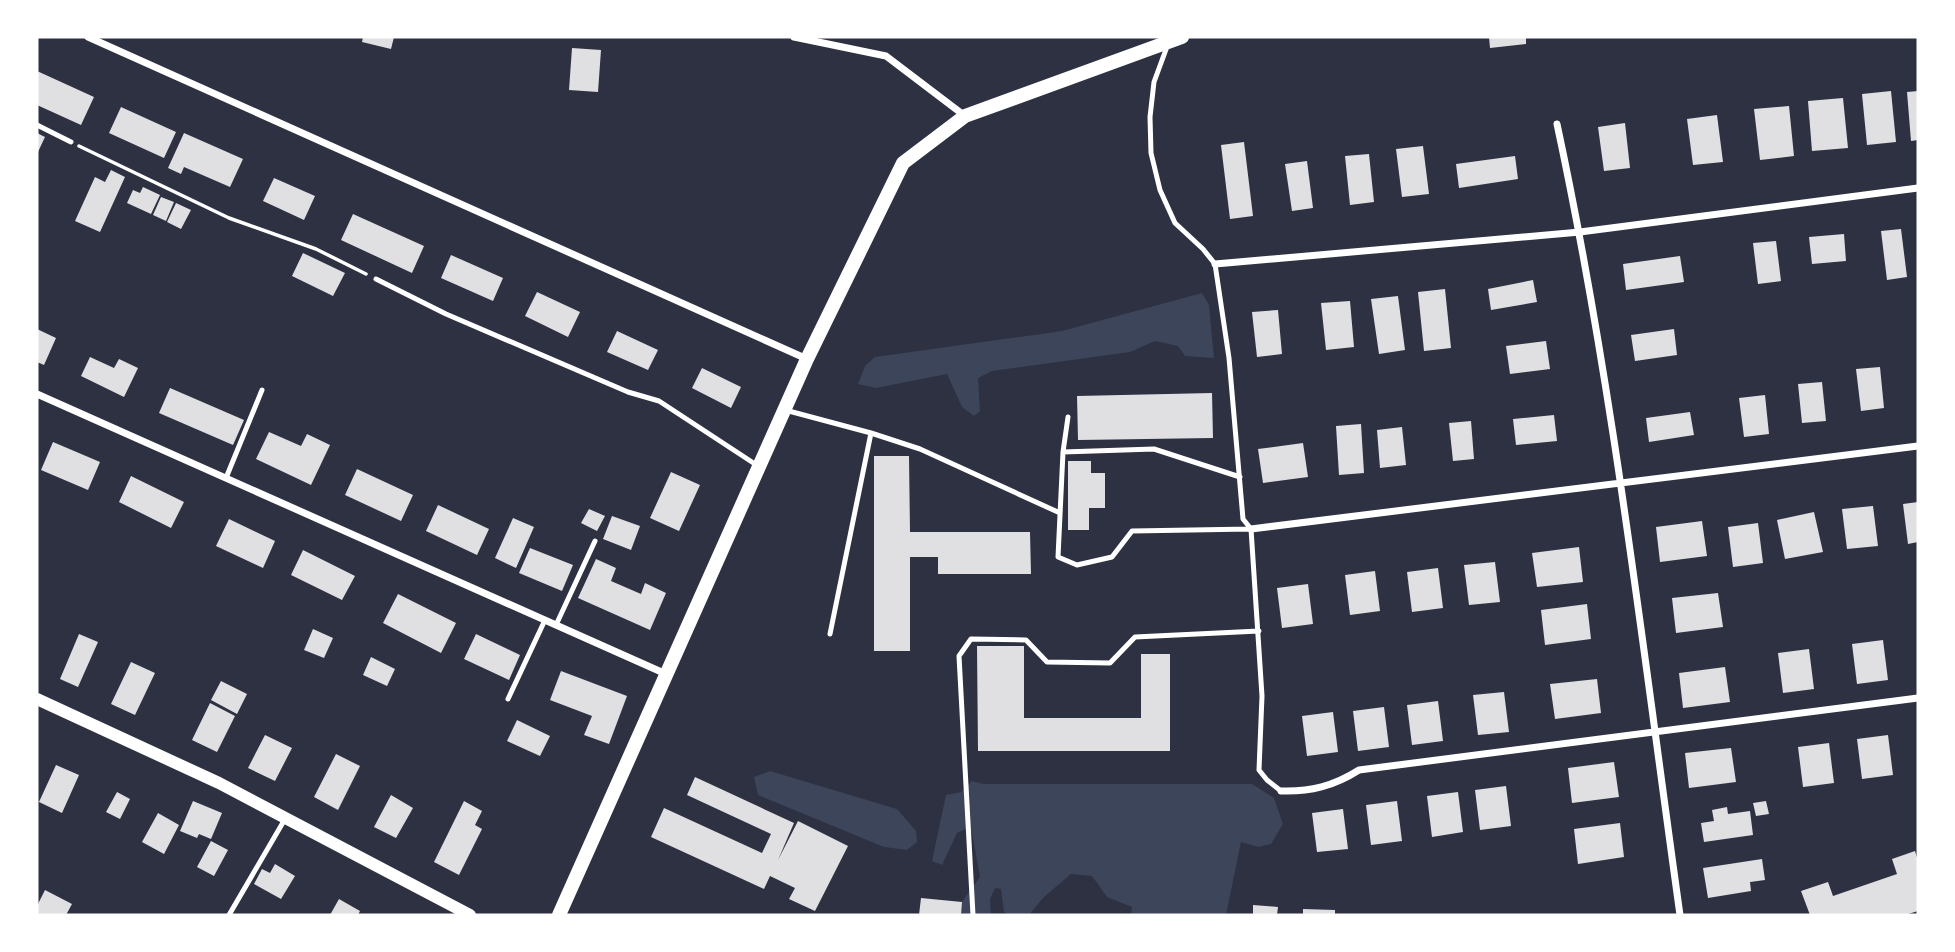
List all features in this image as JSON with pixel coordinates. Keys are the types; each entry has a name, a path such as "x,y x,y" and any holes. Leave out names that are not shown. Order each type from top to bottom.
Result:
{"main road":[{"path":"559,915 807,359 903,163 965,116 1175,39"}],"street":[{"path":"88,37 807,359"},
{"path":"794,37 886,56 965,116"},
{"path":"1557,124 1580,232 1620,485 1680,915"},
{"path":"1215,264 1580,232 1918,188"},
{"path":"37,394 668,675"},
{"path":"1251,529 1918,446"},
{"path":"1281,791 1303,792 1323,787 1359,770 1655,734 1918,698"},
{"path":"37,699 219,783 470,915"}],"lane":[{"path":"1175,39 1154,82 1150,117 1151,153 1160,190 1175,223 1215,264 1229,358 1243,519 1251,529 1263,707 1259,770 1281,791"},
{"path":"37,125 71,142"},
{"path":"376,278 446,314 628,392 659,401 760,467"},
{"path":"226,478 262,390"},
{"path":"785,410 920,449 1060,513"},
{"path":"1068,418 1063,452 1058,557 1077,565 1112,557 1132,531 1251,529"},
{"path":"830,634 871,433"},
{"path":"1063,452 1154,449 1240,477"},
{"path":"556,625 595,541"},
{"path":"508,699 545,620"},
{"path":"973,915 960,656 971,639 1026,640 1047,662 1110,663 1135,637 1259,631"},
{"path":"229,915 285,819"}],"path":[{"path":"71,142 229,218 316,249 376,278"}],"shaded area":[{"path":"1202,293 1209,305 1214,358 1185,356 1178,346 1155,341 1130,352 992,371 978,378 980,411 974,416 962,407 947,374 876,388 858,384 865,366 875,357 1062,331"},
{"path":"770,771 897,809 916,831 917,842 907,850 884,847 758,795 754,777"},
{"path":"972,781 984,784 1252,784 1274,798 1283,824 1271,844 1258,847 1241,842 1226,915 1131,915 1132,907 1107,897 1092,876 1071,874 1043,898 1029,915 1009,915 1004,912 1001,889 995,888 990,899 991,915 952,915 980,877 972,833 965,829 957,833 942,865 932,861 946,795 961,792"}],"building":[{"path":"363,37 394,37 391,49 362,42"},
{"path":"1489,37 1526,37 1526,44 1490,48"},
{"path":"572,48 601,50 598,92 569,90"},
{"path":"37,71 94,97 81,125 37,105"},
{"path":"1891,91 1896,142 1867,145 1862,94"},
{"path":"1918,91 1918,140 1911,141 1907,92"},
{"path":"1843,98 1848,148 1812,151 1808,101"},
{"path":"1789,106 1794,156 1760,160 1754,109"},
{"path":"121,107 176,132 164,158 109,133"},
{"path":"1717,115 1723,162 1693,165 1687,119"},
{"path":"1625,123 1630,168 1604,171 1598,127"},
{"path":"37,133 45,137 37,154"},
{"path":"184,133 243,159 230,187 184,167 181,174 168,168"},
{"path":"1244,142 1253,216 1230,219 1221,145"},
{"path":"1423,146 1429,194 1402,197 1396,149"},
{"path":"1369,154 1374,202 1350,205 1345,156"},
{"path":"1515,156 1518,179 1459,188 1456,164"},
{"path":"1307,161 1313,208 1292,211 1285,164"},
{"path":"111,170 125,177 100,232 75,221 95,177 105,182"},
{"path":"274,178 315,196 304,220 263,201"},
{"path":"143,187 160,195 151,214 127,203 133,190 140,193"},
{"path":"161,197 174,202 166,221 153,215"},
{"path":"176,203 191,210 181,229 167,222"},
{"path":"353,214 424,246 412,273 341,240"},
{"path":"1901,229 1907,277 1887,280 1881,231"},
{"path":"1844,234 1846,261 1812,264 1809,237"},
{"path":"1776,241 1781,281 1758,284 1753,243"},
{"path":"303,253 345,273 333,296 292,276"},
{"path":"451,255 503,278 493,301 441,278"},
{"path":"1680,256 1684,282 1626,290 1623,264"},
{"path":"1533,280 1537,302 1491,310 1488,289"},
{"path":"1445,289 1451,348 1424,351 1418,292"},
{"path":"537,292 580,312 568,337 525,316"},
{"path":"1398,296 1405,350 1379,354 1371,299"},
{"path":"1350,301 1354,347 1326,350 1321,303"},
{"path":"1278,310 1282,354 1257,357 1252,312"},
{"path":"37,329 56,338 44,365 37,362"},
{"path":"1674,329 1677,355 1635,361 1631,335"},
{"path":"617,331 658,350 648,370 607,352"},
{"path":"1546,341 1550,369 1510,374 1506,346"},
{"path":"90,357 114,368 119,359 138,368 124,397 81,376"},
{"path":"1880,367 1884,408 1861,411 1856,369"},
{"path":"702,368 741,387 731,408 692,388"},
{"path":"1822,382 1826,421 1802,423 1798,384"},
{"path":"170,388 244,420 233,445 159,413"},
{"path":"1212,393 1213,438 1078,440 1077,396"},
{"path":"1765,395 1769,434 1744,437 1739,398"},
{"path":"1690,412 1694,435 1649,442 1646,418"},
{"path":"1554,415 1557,441 1516,445 1513,419"},
{"path":"1471,421 1474,459 1453,461 1449,423"},
{"path":"1361,424 1364,473 1339,475 1336,426"},
{"path":"1402,427 1406,465 1380,468 1377,430"},
{"path":"269,432 301,446 307,434 330,445 311,485 256,459"},
{"path":"53,442 100,462 88,490 41,470"},
{"path":"1303,443 1308,477 1263,483 1258,449"},
{"path":"874,456 909,456 910,532 1030,532 1031,574 938,574 938,557 910,557 910,651 874,651"},
{"path":"1068,461 1091,461 1091,473 1105,473 1105,508 1089,508 1089,530 1068,530"},
{"path":"357,469 413,495 401,521 345,495"},
{"path":"671,472 700,485 679,531 650,518"},
{"path":"131,476 184,502 171,528 119,502"},
{"path":"1918,502 1918,542 1908,544 1903,504"},
{"path":"438,505 489,529 477,555 426,531"},
{"path":"1873,506 1878,546 1847,549 1842,509"},
{"path":"589,509 605,516 597,531 581,523"},
{"path":"1814,512 1823,552 1785,559 1777,520"},
{"path":"612,516 640,526 631,550 603,539"},
{"path":"513,518 534,527 516,568 495,558"},
{"path":"229,519 275,541 263,568 216,546"},
{"path":"1702,521 1707,556 1660,562 1656,527"},
{"path":"1758,523 1763,563 1733,567 1728,527"},
{"path":"1579,547 1583,582 1537,587 1532,553"},
{"path":"530,548 573,565 562,591 519,573"},
{"path":"303,550 355,576 342,600 291,575"},
{"path":"596,559 616,568 611,581 641,594 645,583 666,593 650,630 578,598"},
{"path":"1495,562 1500,602 1469,605 1464,565"},
{"path":"1438,568 1443,608 1412,612 1407,572"},
{"path":"1375,571 1380,611 1350,615 1345,575"},
{"path":"1308,584 1313,624 1282,628 1277,588"},
{"path":"1718,593 1723,627 1676,633 1672,598"},
{"path":"398,594 456,623 441,653 383,623"},
{"path":"1587,604 1591,639 1545,645 1541,610"},
{"path":"313,629 333,638 324,658 304,650"},
{"path":"79,634 98,642 78,687 60,679"},
{"path":"476,634 520,655 509,680 464,659"},
{"path":"1883,640 1888,680 1857,684 1852,644"},
{"path":"977,646 1024,646 1024,718 1141,718 1141,654 1170,654 1170,751 978,751"},
{"path":"1809,649 1814,689 1783,693 1778,653"},
{"path":"371,657 395,669 387,686 363,675"},
{"path":"131,662 155,673 135,715 111,704"},
{"path":"1725,667 1730,702 1683,708 1679,673"},
{"path":"561,671 627,696 609,744 584,735 592,716 550,700"},
{"path":"1597,679 1601,713 1555,719 1550,684"},
{"path":"221,681 247,694 237,714 211,700"},
{"path":"1504,692 1509,732 1478,735 1473,695"},
{"path":"1438,701 1443,741 1412,745 1407,705"},
{"path":"210,703 235,716 217,752 192,740"},
{"path":"1384,707 1389,747 1358,751 1353,711"},
{"path":"1333,712 1338,752 1307,756 1302,716"},
{"path":"517,720 550,736 540,756 507,741"},
{"path":"265,735 292,748 275,781 248,768"},
{"path":"1888,735 1893,775 1862,779 1857,739"},
{"path":"1829,743 1834,783 1803,787 1798,747"},
{"path":"1731,748 1736,782 1689,788 1685,753"},
{"path":"336,754 360,766 338,810 314,797"},
{"path":"1614,762 1619,797 1572,803 1568,768"},
{"path":"56,765 79,775 62,813 39,802"},
{"path":"695,777 794,823 778,860 798,821 848,846 815,911 789,899 795,888 770,876 764,889 651,837 664,808 762,853 771,834 687,795"},
{"path":"1506,786 1511,826 1480,830 1475,790"},
{"path":"117,792 130,799 120,819 106,812"},
{"path":"1458,792 1463,832 1432,837 1427,796"},
{"path":"391,795 413,808 396,838 374,827"},
{"path":"193,801 222,813 211,839 199,834 197,838 180,831"},
{"path":"464,801 482,811 475,825 482,829 459,875 434,862"},
{"path":"1397,801 1402,841 1371,845 1366,805"},
{"path":"1766,801 1769,814 1756,816 1753,803"},
{"path":"1727,807 1728,814 1750,811 1753,835 1704,842 1701,823 1714,821 1712,810"},
{"path":"1343,809 1348,849 1317,852 1312,813"},
{"path":"158,813 179,825 164,854 142,842"},
{"path":"1620,823 1624,857 1578,864 1574,829"},
{"path":"211,841 228,850 214,876 197,867"},
{"path":"1915,851 1918,861 1918,911 1905,915 1810,915 1801,891 1828,882 1833,896 1897,874 1892,859"},
{"path":"1762,859 1765,880 1750,882 1751,891 1708,898 1703,868"},
{"path":"275,864 295,876 281,899 254,884 262,869 270,873"},
{"path":"45,890 72,904 66,915 37,915 37,906"},
{"path":"921,898 962,902 961,915 919,915"},
{"path":"339,899 360,911 358,915 330,915"},
{"path":"1253,905 1278,907 1277,915 1253,915"},
{"path":"1303,909 1335,910 1335,915 1303,915"}]}
